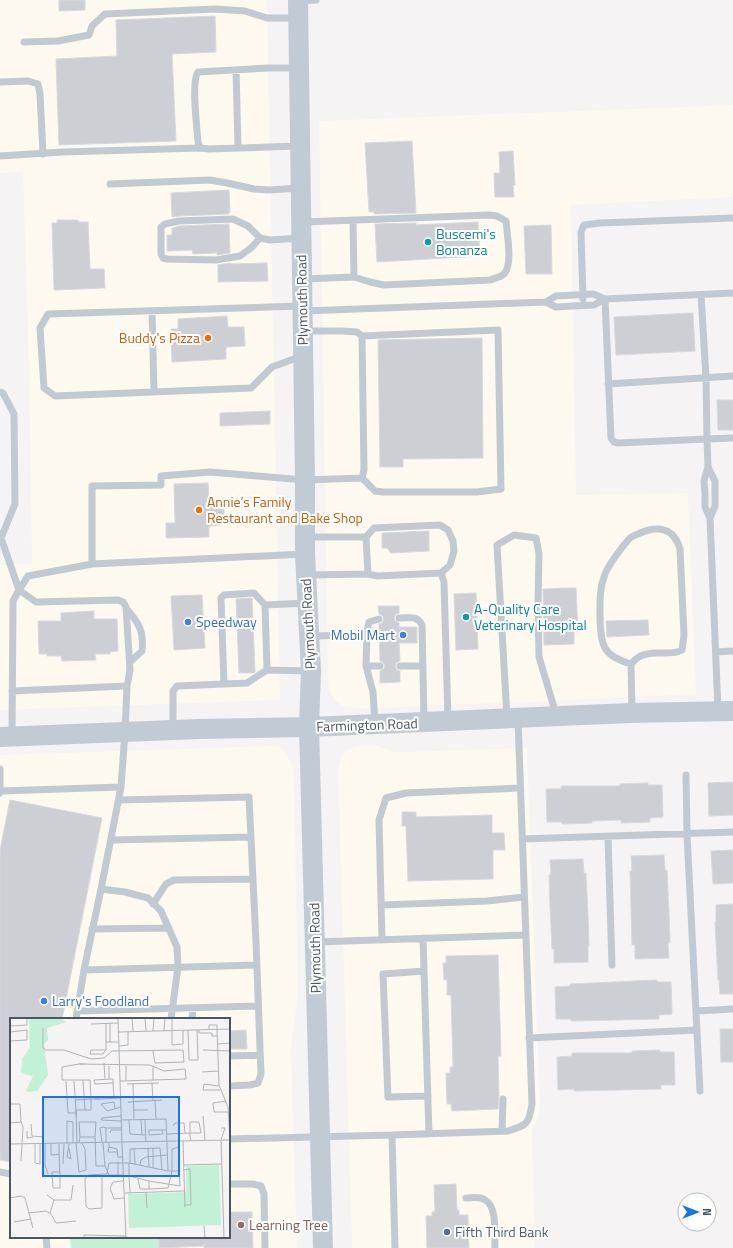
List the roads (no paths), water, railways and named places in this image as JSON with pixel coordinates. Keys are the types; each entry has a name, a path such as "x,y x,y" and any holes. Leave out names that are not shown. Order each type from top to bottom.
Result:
{"main road":[{"name":"Plymouth Road","path":"302,5 298,68 305,546 311,671 309,727 323,1248"},
{"name":"Farmington Road","path":"6,737 726,711"}],"lane":[{"path":"24,42 58,41 89,35 92,26 105,14 215,9 245,11 266,18 302,5"},
{"path":"200,148 198,142 195,93 196,75 198,72 298,68"},
{"path":"236,70 238,148"},
{"path":"0,82 28,81 38,84 40,94 43,154"},
{"path":"0,156 200,148 300,146"},
{"path":"110,184 210,180 254,189 269,190 300,188"},
{"path":"260,238 252,248 240,256 216,260 167,259 163,258 161,254 161,227 165,224 179,221 233,219 248,226 260,238 270,240 301,230 353,220 489,215 497,216 506,221 509,261 505,274 490,280 384,285 354,277 302,279"},
{"path":"583,305 581,232 584,225 600,223 733,218"},
{"path":"353,220 354,277"},
{"path":"546,302 556,296 593,294 605,299 733,293"},
{"path":"701,295 708,439 708,467 704,481 705,507 710,518 716,652 726,711"},
{"path":"303,356 272,366 251,388 55,396 44,388 40,328 48,314 546,302 556,306 594,305 605,299"},
{"path":"605,299 611,438 614,442 733,438"},
{"path":"152,311 154,392"},
{"path":"92,564 92,486 161,485 161,476 210,472 305,480 362,478 375,491 383,492 477,492 501,489 498,330 362,336 357,332 302,331"},
{"path":"362,336 364,470 362,478"},
{"path":"608,384 733,376"},
{"path":"0,392 3,393 14,414 15,489 15,504 0,538 18,590 36,602 118,600 123,602 140,627 143,639 142,650 138,656 130,662"},
{"path":"708,467 715,481 715,506 710,518"},
{"path":"6,737 12,691 13,601 18,590 28,576 92,564 305,546 366,537 374,528 440,525 448,530 453,541 454,551 450,565 441,573 377,576 368,574 306,575"},
{"path":"631,664 618,660 604,647 600,632 601,585 605,574 630,538 647,530 656,529 668,531 678,540 680,549 684,635 682,650 671,653 647,654 636,658 631,664 632,714"},
{"path":"230,1139 508,1131 523,1127 530,1117 532,1104 520,788 512,719 497,545 514,535 536,538 539,554 539,657 556,717"},
{"path":"366,537 368,574"},
{"path":"441,573 444,582 448,721"},
{"path":"224,684 221,598 224,595 254,593 265,604 267,670"},
{"path":"265,604 307,603"},
{"path":"76,1018 84,970 121,787 126,732 127,686 130,670 126,607"},
{"path":"399,618 413,617 419,620 422,625 424,722"},
{"path":"375,724 372,692 366,666 367,635 369,622 379,619"},
{"path":"309,636 367,635"},
{"path":"716,652 733,651"},
{"path":"366,666 380,666"},
{"path":"400,666 423,666"},
{"path":"173,730 173,691 177,686 247,683 267,670 311,671"},
{"path":"12,691 127,686"},
{"path":"0,769 0,792 121,787"},
{"path":"686,776 700,1091"},
{"path":"382,940 379,820 386,798 406,793 520,788"},
{"path":"119,800 249,797 261,1074 258,1083 230,1086"},
{"path":"522,839 733,832"},
{"path":"111,840 251,837"},
{"path":"608,837 612,965"},
{"path":"153,904 166,884 174,880 253,879"},
{"path":"101,889 125,892 148,898 161,911 177,946 178,967 170,1018"},
{"path":"382,904 487,901 524,897"},
{"path":"92,929 170,928"},
{"path":"315,942 526,935"},
{"path":"423,938 429,1134"},
{"path":"84,970 257,965"},
{"path":"424,971 383,974 388,1097 428,1096"},
{"path":"78,1011 258,1006"},
{"path":"192,1018 193,1008"},
{"path":"696,1011 733,1009"},
{"path":"529,1038 697,1030"},
{"path":"230,1056 260,1055"},
{"path":"502,1131 503,1099"},
{"path":"392,1135 395,1248"},
{"path":"0,1172 10,1174"},
{"path":"230,1184 254,1184 261,1186 264,1194 265,1246"},
{"path":"466,1198 484,1199 494,1210 495,1248"},
{"path":"46,1238 47,1248"}],"place":[{"name":"Buscemi's Bonanza","path":"428,242"},
{"name":"Buddy's Pizza","path":"208,338"},
{"name":"Annie’s Family Restaurant and Bake Shop","path":"199,510"},
{"name":"A-Quality Care Veterinary Hospital","path":"466,617"},
{"name":"Speedway","path":"188,622"},
{"name":"Mobil Mart","path":"403,635"},
{"name":"Larry's Foodland","path":"44,1001"},
{"name":"Learning Tree","path":"241,1225"},
{"name":"Fifth Third Bank","path":"447,1232"}]}
